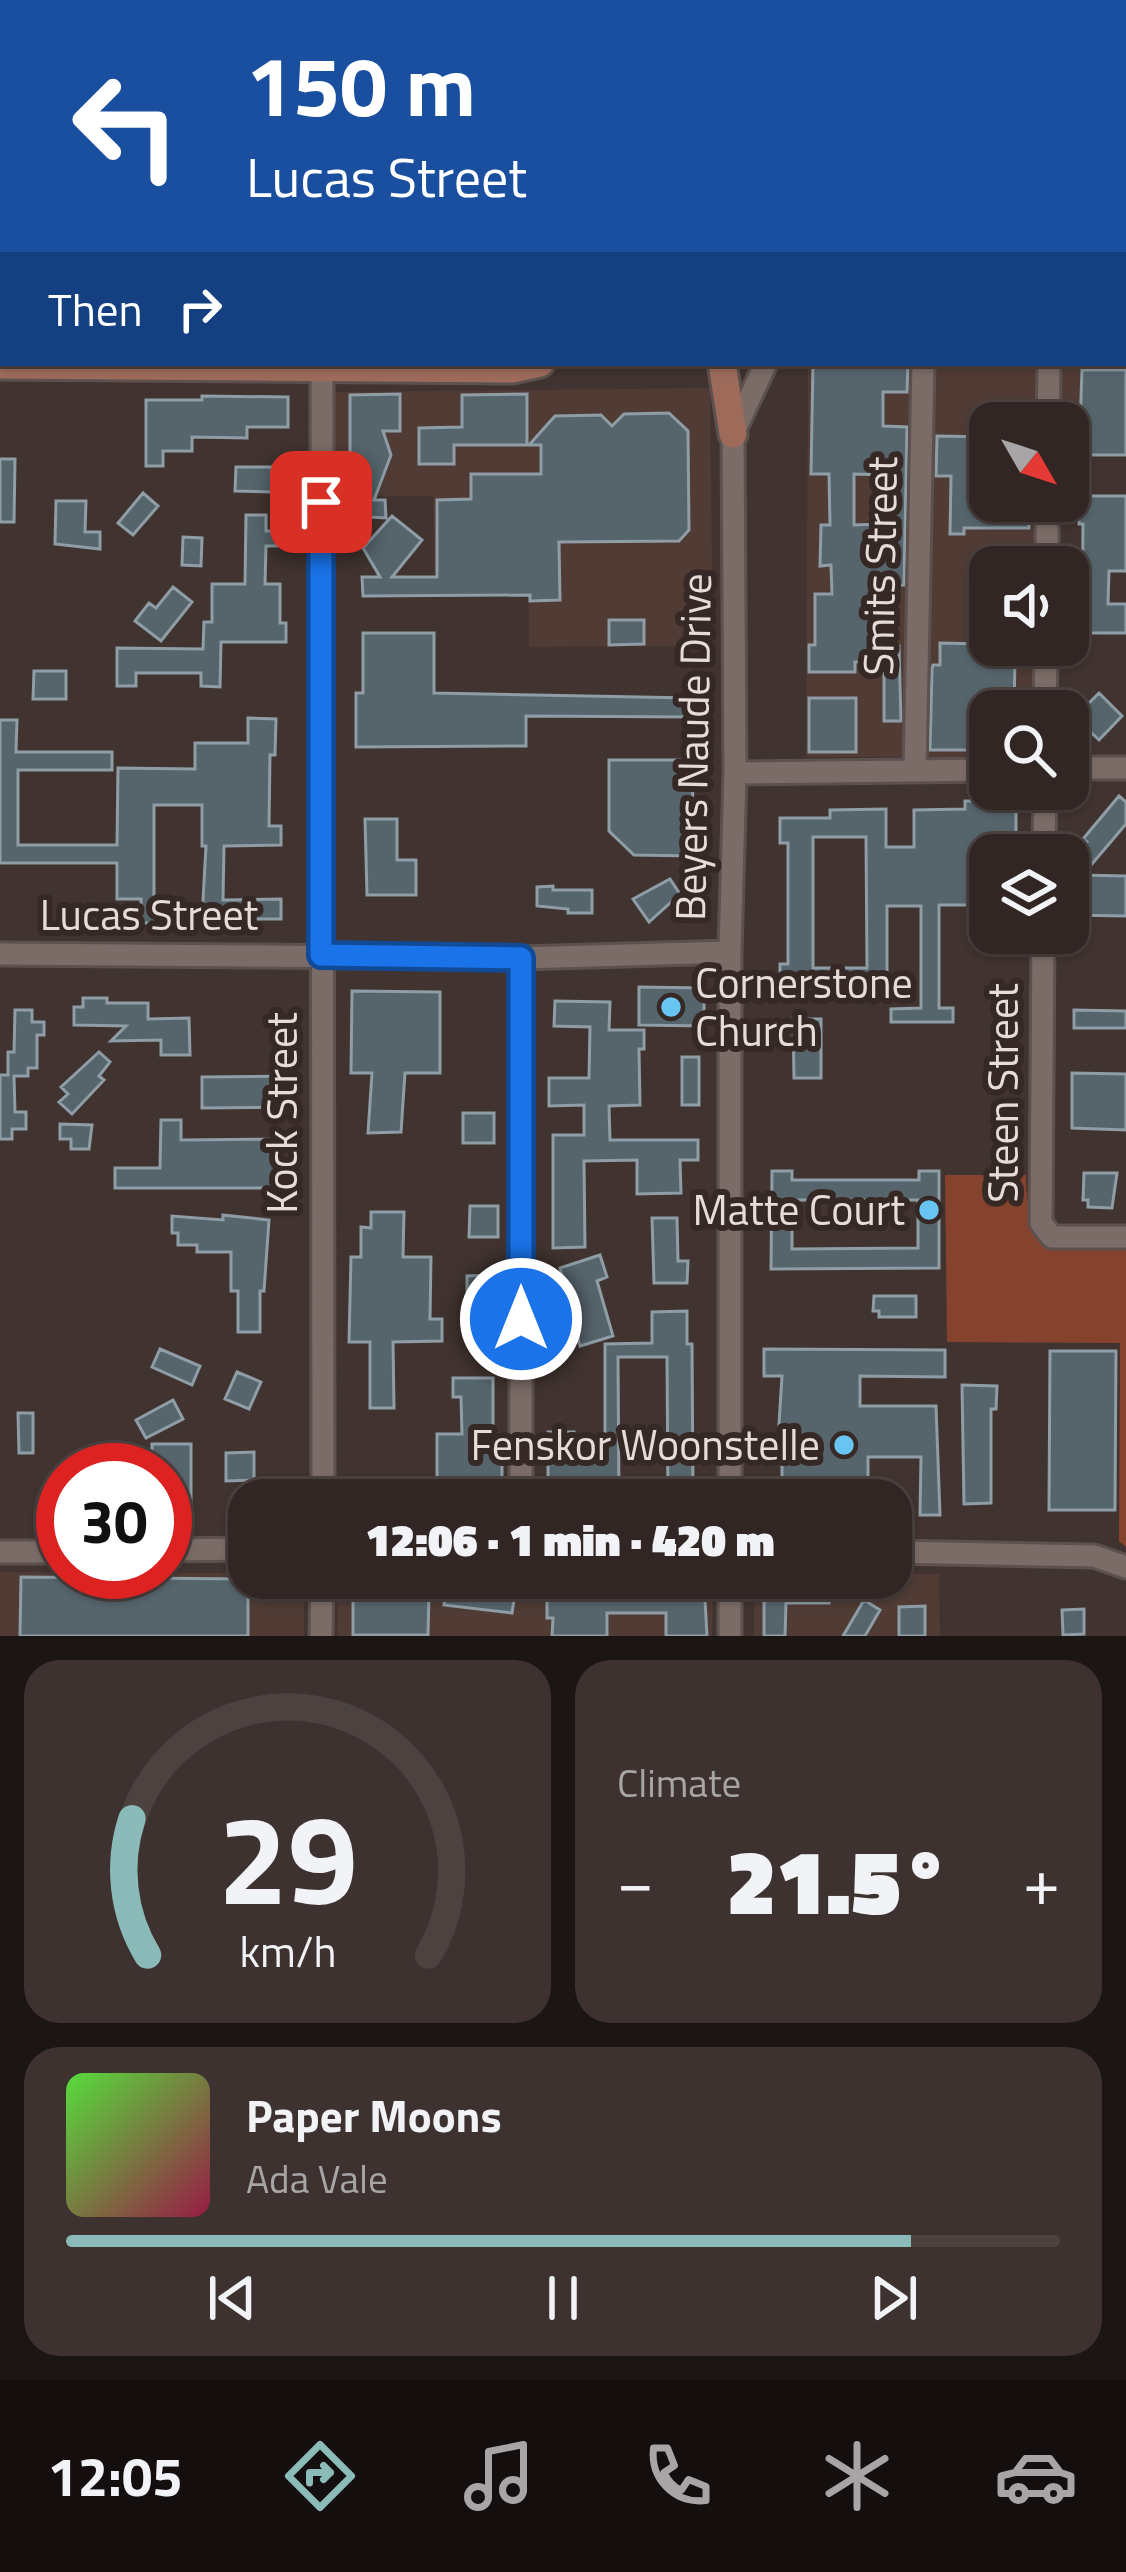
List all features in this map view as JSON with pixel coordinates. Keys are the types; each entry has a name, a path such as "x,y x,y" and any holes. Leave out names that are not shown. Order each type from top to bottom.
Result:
{"main road":[{"path":"322,366 526,366"},
{"path":"723,366 734,434"}],"street":[{"name":"Kock Street","path":"322,366 323,1479"},
{"name":"Beyers Naude Drive","path":"730,1479 734,434 765,366"},
{"name":"Smits Street","path":"915,771 923,366"},
{"path":"1048,402 1049,366"},
{"path":"1089,768 1126,768"},
{"path":"735,773 969,770"},
{"name":"Lucas Street","path":"0,954 521,958 730,952"},
{"name":"Steen Street","path":"1043,954 1039,1213 1052,1237 1126,1237"},
{"path":"521,958 521,1479"},
{"path":"192,1550 228,1550"},
{"path":"0,1552 36,1552"},
{"path":"912,1552 1094,1556 1126,1567"},
{"path":"321,1636 322,1599"},
{"path":"730,1599 730,1636"}],"shaded area":[{"path":"808,366 1126,366 1126,423 1089,423 1089,402 969,402 969,522 1034,522 1033,546 969,546 969,666 1033,666 1032,690 969,690 969,757 806,757"},
{"path":"710,388 713,646 529,647 528,569 434,569 433,496 335,497 335,392"},
{"path":"945,1175 1026,1175 1032,1223 1049,1244 1126,1246 1126,1547 1119,1541 1120,1343 947,1342"},
{"path":"0,1572 36,1572 36,1599 192,1599 192,1573 228,1573 228,1599 304,1599 304,1636 0,1636"},
{"path":"912,1574 939,1574 940,1636 754,1636 754,1599 912,1599"},
{"path":"338,1599 713,1599 712,1636 337,1636"}],"building":[{"path":"813,366 908,366 907,392 883,392 883,426 907,427 904,585 879,585 879,646 899,646 901,721 884,721 884,662 855,662 855,672 809,672 809,645 815,645 815,594 832,594 831,565 820,566 821,525 830,525 829,474 811,474","holes":["854,474 885,475 885,524 854,525"]},
{"path":"1082,370 1126,370 1126,455 1089,455 1089,402 1081,402"},
{"path":"400,394 400,431 383,431 391,455 374,500 385,500 386,518 350,516 350,395"},
{"path":"527,394 527,445 454,445 454,464 419,464 419,428 462,427 462,395"},
{"path":"202,396 288,397 288,427 247,427 247,438 192,437 192,451 163,451 163,466 146,466 146,400 202,400"},
{"path":"669,413 688,431 689,530 679,541 559,542 560,600 530,601 530,595 363,596 362,577 380,577 363,548 392,516 422,540 392,577 437,577 437,500 471,499 471,474 541,474 541,445 529,445 555,416 601,415 612,426 624,414"},
{"path":"937,436 969,437 969,522 1029,522 1029,528 964,528 964,534 950,534 951,476 936,476"},
{"path":"0,459 15,459 14,522 0,522"},
{"path":"236,467 272,467 272,492 235,491"},
{"path":"143,493 158,506 133,535 118,523"},
{"path":"1089,496 1126,496 1126,571 1109,571 1108,604 1126,604 1126,633 1089,633 1089,546 1083,546 1083,524 1079,524 1089,522"},
{"path":"56,501 86,501 85,532 100,532 100,549 55,544"},
{"path":"246,515 266,515 266,531 277,531 277,546 266,546 265,584 280,584 280,623 286,623 286,642 221,642 220,687 201,686 201,673 136,673 136,686 117,686 117,648 203,649 204,622 212,622 212,584 245,584"},
{"path":"183,537 202,538 201,566 182,565"},
{"path":"173,587 192,602 161,641 135,621 149,603 156,608"},
{"path":"609,620 644,620 644,644 609,645"},
{"path":"363,633 434,633 434,693 691,698 690,717 526,716 526,746 356,747 356,693 363,693"},
{"path":"940,643 969,644 969,666 1015,666 1014,690 969,690 969,750 930,750 932,669 940,665"},
{"path":"34,671 66,671 66,699 33,699"},
{"path":"1099,693 1122,716 1099,740 1089,730 1089,703"},
{"path":"809,698 856,698 856,752 809,752"},
{"path":"248,718 276,719 275,755 270,755 269,826 281,826 281,845 224,846 223,900 281,899 281,919 202,919 206,846 202,846 202,805 154,805 154,923 141,923 141,899 117,899 117,863 0,863 0,720 17,720 16,752 112,752 112,770 18,770 18,845 117,845 118,768 195,769 195,743 248,743"},
{"path":"609,760 693,760 692,856 634,855 609,831"},
{"path":"1119,796 1126,802 1126,824 1092,864 1087,834"},
{"path":"969,801 969,810 1016,810 1016,834 969,834 969,905 939,905 939,1008 953,1008 953,1022 891,1022 891,1009 921,1008 921,906 887,906 887,987 780,988 780,964 788,964 788,843 780,843 780,818 830,818 830,810 886,809 886,847 914,847 914,810 965,809","holes":["813,837 866,837 867,968 813,968"]},
{"path":"365,819 397,819 397,860 416,860 416,895 367,895"},
{"path":"1089,875 1126,876 1126,916 1089,915"},
{"path":"670,879 680,894 649,922 633,899"},
{"path":"553,886 553,890 592,890 592,913 537,906 537,887"},
{"name":"Cornerstone Church","path":"639,987 704,988 704,1026 639,1025"},
{"path":"352,991 440,992 440,1073 405,1073 401,1132 368,1133 372,1073 351,1073"},
{"path":"83,998 148,1003 148,1019 189,1018 190,1055 161,1055 161,1040 111,1041 126,1026 74,1025 74,1007 83,1007"},
{"path":"555,1001 610,1002 609,1030 644,1030 644,1049 639,1049 640,1105 609,1106 610,1140 698,1140 698,1160 680,1160 681,1193 637,1194 637,1160 584,1161 585,1247 553,1248 553,1135 584,1135 584,1105 549,1106 549,1078 589,1078 590,1027 554,1026"},
{"path":"15,1010 32,1010 32,1022 44,1022 44,1035 37,1035 37,1068 28,1068 28,1076 14,1076 15,1112 26,1112 26,1129 12,1129 12,1139 0,1139 0,1075 8,1075 8,1052 14,1052"},
{"path":"1074,1010 1126,1011 1126,1028 1074,1028"},
{"path":"793,1019 821,1019 821,1078 794,1078"},
{"path":"99,1052 110,1062 99,1076 104,1080 72,1114 59,1102 68,1094 61,1087"},
{"path":"682,1057 699,1057 699,1105 682,1105"},
{"path":"1072,1073 1126,1074 1126,1130 1072,1128"},
{"path":"292,1076 292,1107 202,1108 202,1077"},
{"path":"463,1113 494,1113 494,1143 463,1143"},
{"path":"161,1120 181,1120 181,1140 280,1139 283,1188 115,1188 115,1168 160,1168"},
{"path":"60,1124 92,1125 89,1149 71,1149 71,1139 60,1139"},
{"name":"Matte Court","path":"772,1171 792,1171 792,1180 919,1180 919,1171 939,1171 939,1268 771,1269","holes":["792,1200 918,1200 918,1248 792,1249"]},
{"path":"1084,1173 1117,1173 1112,1208 1088,1207 1088,1200 1083,1200"},
{"path":"470,1206 498,1206 498,1237 469,1237"},
{"path":"371,1212 404,1212 403,1257 431,1257 430,1319 442,1319 442,1341 393,1342 394,1408 370,1408 370,1342 349,1342 351,1257 361,1257 361,1227 371,1228"},
{"path":"223,1215 269,1220 260,1332 238,1332 231,1252 197,1252 197,1245 178,1245 178,1233 172,1233 172,1216 223,1220"},
{"path":"652,1218 677,1218 678,1261 688,1261 687,1283 654,1283"},
{"path":"600,1255 607,1277 597,1281 613,1336 580,1346 560,1268"},
{"path":"490,1275 491,1304 467,1305 467,1276"},
{"path":"874,1296 916,1296 916,1317 879,1317 879,1311 873,1311"},
{"path":"687,1311 687,1344 692,1344 693,1479 668,1479 667,1357 618,1357 619,1479 548,1479 548,1432 574,1432 574,1446 605,1446 605,1344 652,1343 652,1312"},
{"path":"160,1349 200,1366 192,1385 152,1367"},
{"path":"764,1349 945,1350 945,1377 860,1376 860,1406 936,1406 940,1515 920,1515 921,1457 868,1457 868,1479 782,1479 782,1456 777,1456 782,1376 764,1376"},
{"path":"1050,1351 1116,1351 1115,1510 1049,1510"},
{"path":"237,1372 261,1382 249,1409 225,1399"},
{"path":"453,1378 493,1378 493,1434 502,1434 502,1478 437,1479 437,1434 462,1434 461,1397 453,1397"},
{"path":"962,1385 997,1386 996,1409 991,1409 991,1503 964,1504"},
{"path":"173,1400 183,1419 146,1438 136,1420"},
{"path":"18,1413 33,1413 33,1453 19,1453"},
{"path":"254,1452 254,1479 226,1481 226,1453"},
{"path":"21,1577 36,1577 36,1599 192,1599 192,1579 228,1579 228,1599 248,1599 248,1636 20,1636"},
{"path":"353,1599 429,1599 428,1635 353,1635"},
{"path":"445,1599 514,1599 512,1613 444,1605"},
{"path":"547,1599 705,1599 707,1636 666,1636 666,1613 607,1613 607,1636 552,1636 553,1618 547,1618"},
{"path":"764,1599 829,1599 829,1603 786,1603 785,1636 764,1636"},
{"path":"864,1600 880,1610 865,1636 843,1636"},
{"path":"925,1606 925,1636 899,1636 899,1607"},
{"path":"1084,1609 1084,1634 1063,1635 1062,1610"}],"place":[{"name":"Cornerstone Church","path":"671,1007"},
{"name":"Matte Court","path":"929,1210"},
{"name":"Fenskor Woonstelle","path":"844,1445"}],"route":[{"path":"321,502 321,955 521,958 521,1319"}]}
